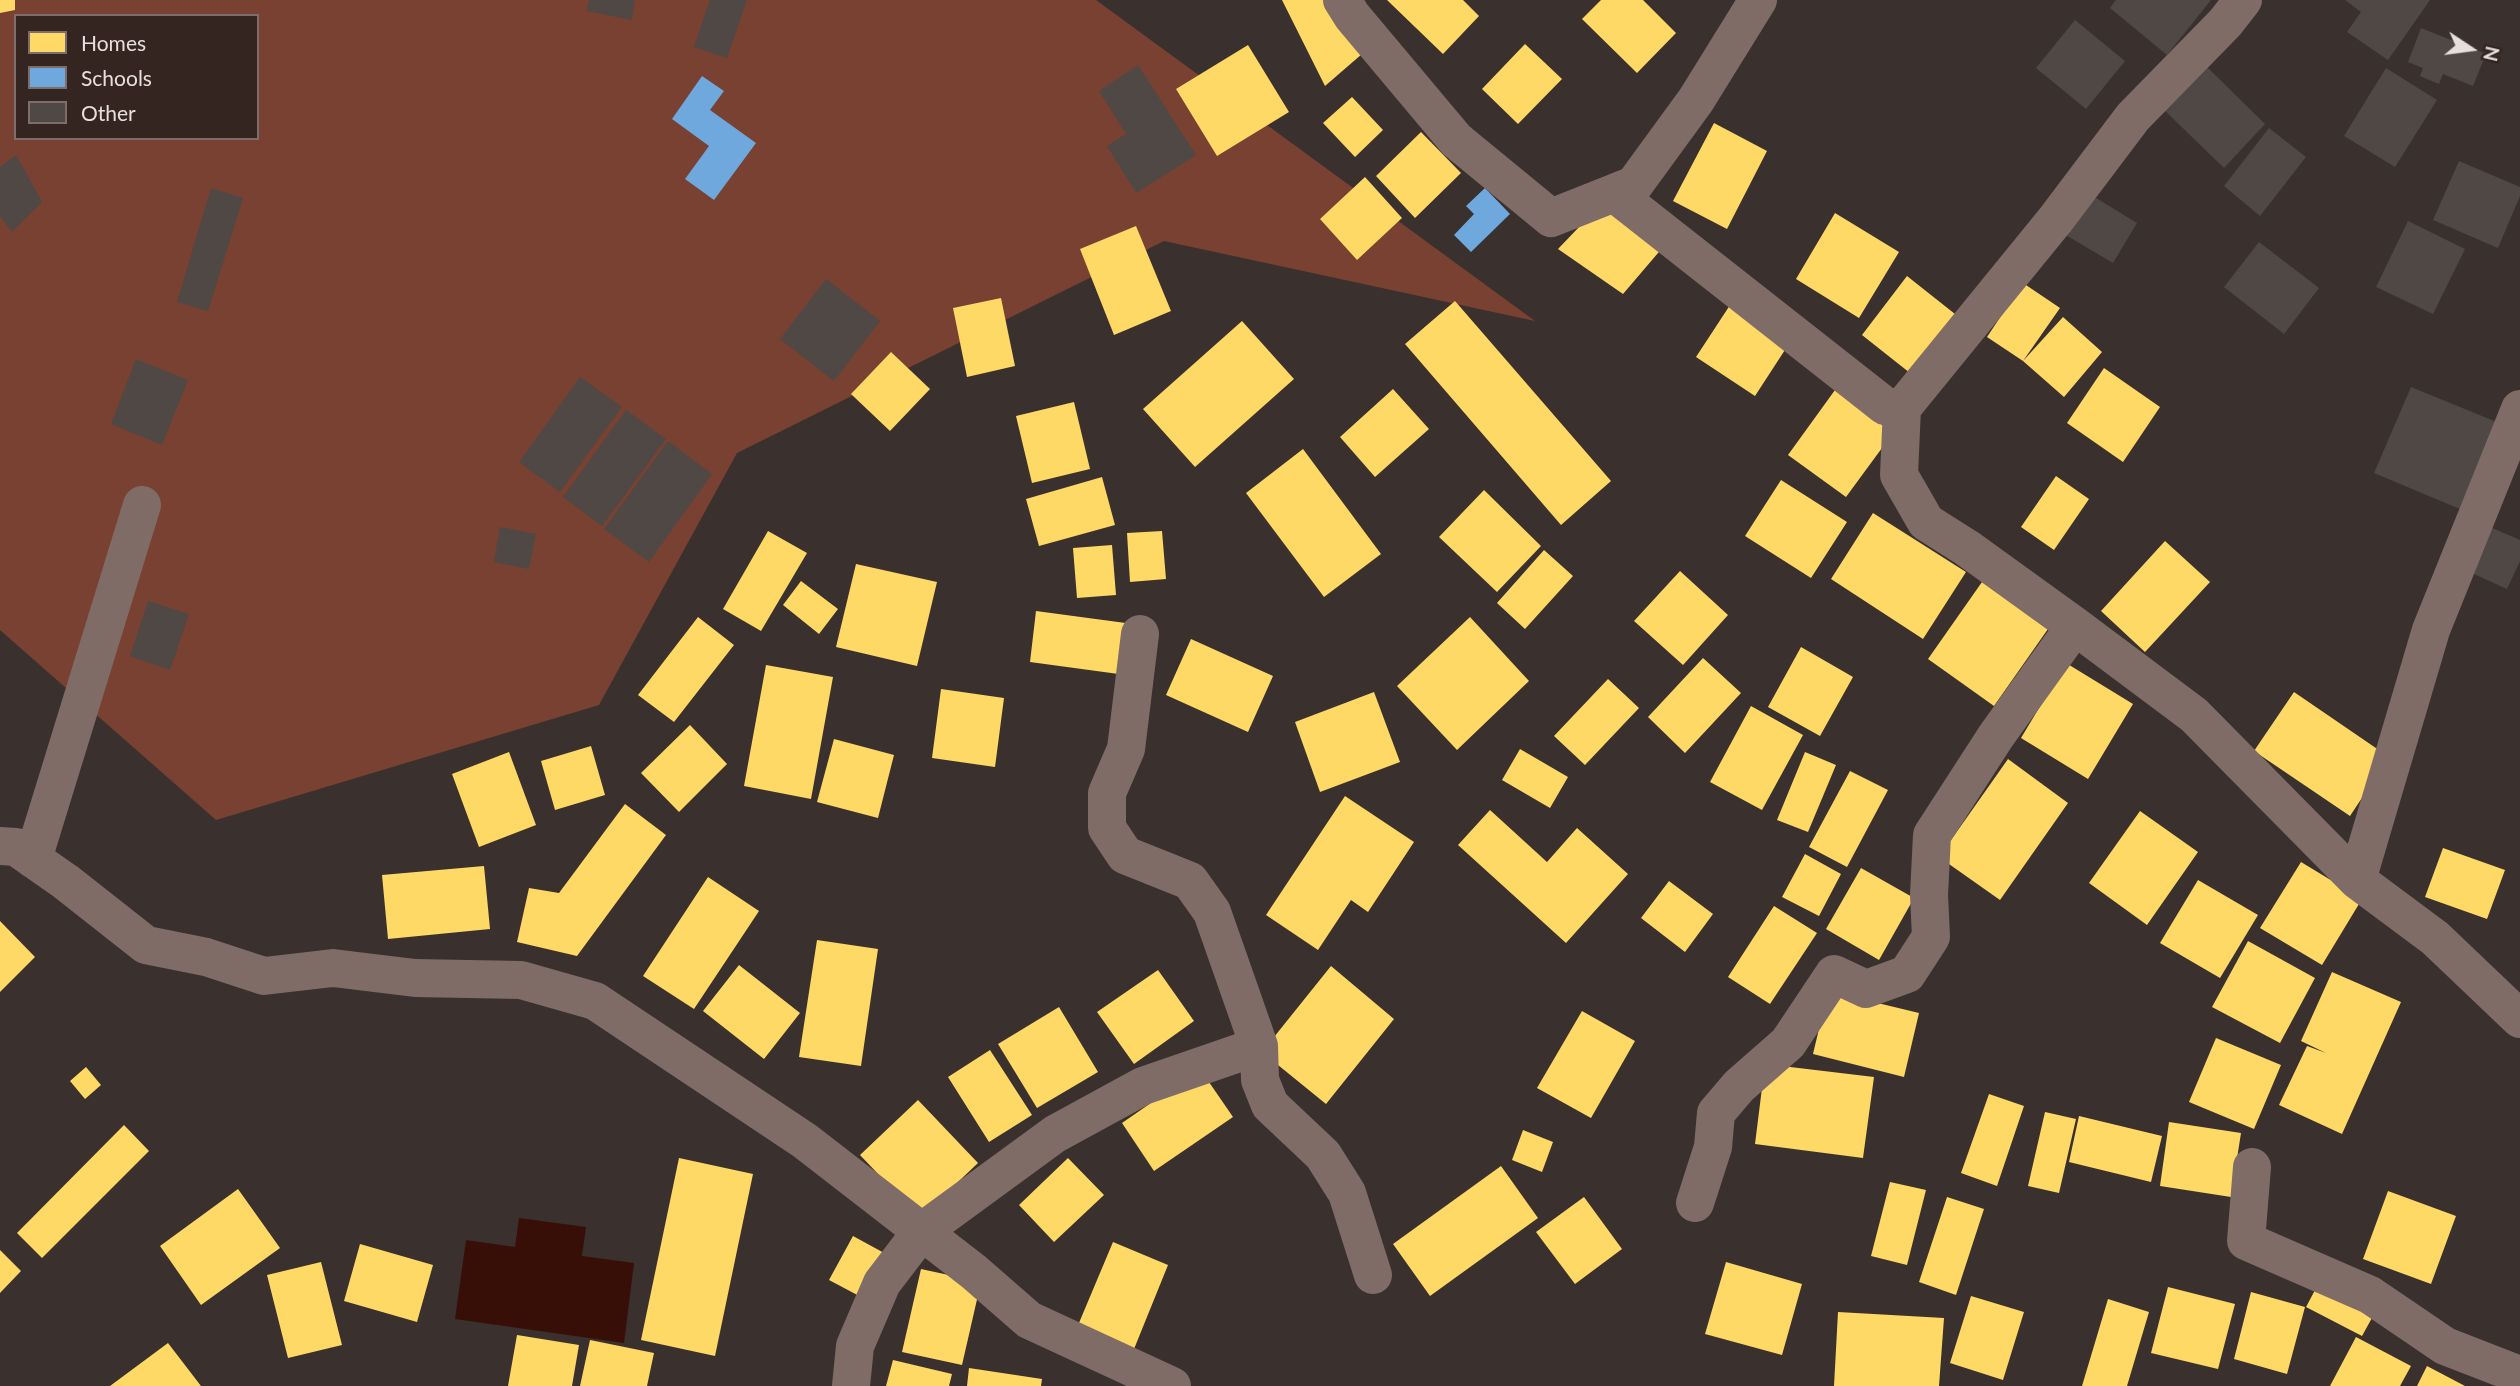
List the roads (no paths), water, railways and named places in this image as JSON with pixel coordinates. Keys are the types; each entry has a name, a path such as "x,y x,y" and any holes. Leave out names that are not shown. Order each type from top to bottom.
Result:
{"street":[{"path":"1342,0 1352,16 1456,140 1551,218 1634,185 1696,100 1758,0"},
{"path":"2243,0 2225,23 2133,117 2056,219 1902,408 1899,475 1926,522 1967,548 2194,715 2357,880 2435,938 2520,1019"},
{"path":"1614,193 1885,406 1902,408"},
{"path":"2357,880 2431,630 2520,409"},
{"path":"142,505 16,852 66,882 146,945 206,957 264,976 333,968 415,978 521,980 595,1001 805,1141 974,1272 1030,1320 1172,1386"},
{"path":"1695,1203 1713,1147 1716,1113 1739,1086 1788,1043 1834,974 1866,989 1907,975 1931,937 1929,895 1932,835 1996,736 2075,626"},
{"path":"1140,634 1126,749 1107,793 1107,828 1125,855 1190,881 1212,912 1259,1046 1260,1080 1270,1105 1323,1155 1347,1193 1373,1275"},
{"path":"851,1386 855,1346 882,1283 921,1232 1055,1134 1143,1086 1259,1046"},
{"path":"2252,1167 2246,1241 2370,1295 2445,1346 2520,1375"}]}
